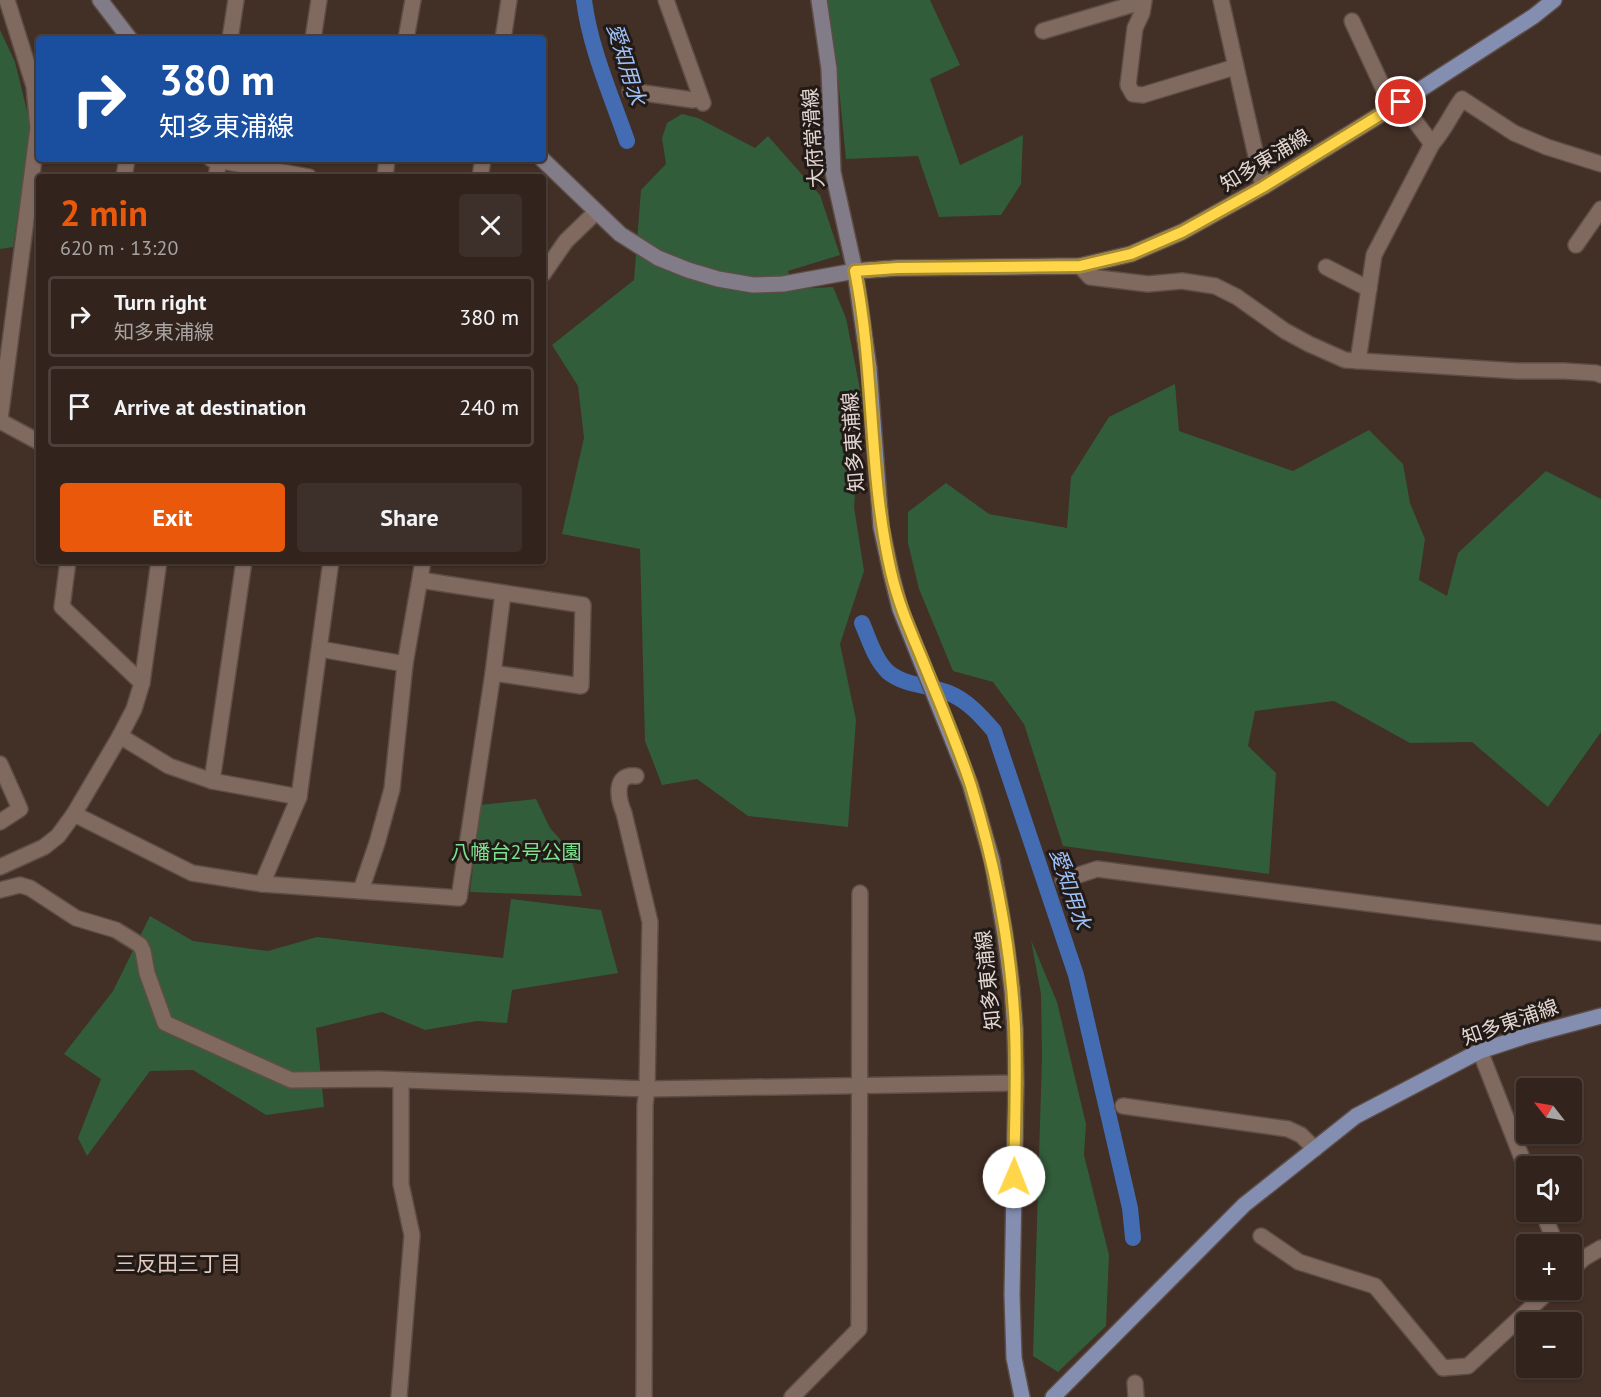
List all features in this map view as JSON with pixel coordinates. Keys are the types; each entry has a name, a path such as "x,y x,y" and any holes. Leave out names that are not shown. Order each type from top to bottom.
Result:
{"main road":[{"name":"知多東浦線","path":"1022,1397 1014,1359 1012,1295 1016,1083 1012,988 992,860 970,784 923,661 900,609 881,527 869,368 855,271 897,268 1080,266 1131,254 1182,232 1263,187 1397,105 1534,16 1554,0"},
{"name":"知多東浦線","path":"1053,1397 1244,1205 1356,1116 1480,1052 1526,1036 1601,1016"}],"street":[{"path":"7,0 34,86 36,107"},
{"path":"100,0 128,36"},
{"path":"230,36 236,0"},
{"path":"313,36 319,0"},
{"path":"407,36 413,0"},
{"path":"503,36 509,0"},
{"path":"630,92 702,101 666,0"},
{"name":"大府常滑線","path":"819,0 829,69 833,172 855,271"},
{"path":"1221,0 1263,187"},
{"path":"1043,31 1144,1 1142,13 1135,28 1128,85 1133,94 1143,95 1235,67"},
{"path":"1352,21 1397,105 1432,144"},
{"path":"1358,362 1374,255 1432,144 1443,133 1452,112 1462,99 1514,133 1601,165"},
{"path":"36,143 0,420 36,440"},
{"path":"225,162 288,174"},
{"path":"545,162 620,234 658,258 718,279 753,285 783,284 855,271"},
{"path":"1576,245 1601,208"},
{"path":"546,270 566,241 596,212"},
{"path":"1080,266 1090,276 1149,284 1182,281 1215,286 1238,297 1285,331 1345,360 1517,371 1564,370 1601,375"},
{"path":"1326,267 1369,289"},
{"path":"68,564 62,607 142,682"},
{"path":"0,867 44,847 58,837 120,736 134,709 142,682 159,564"},
{"path":"212,781 244,564"},
{"path":"262,884 299,797 332,564"},
{"path":"361,890 392,789 405,664 423,564"},
{"path":"420,580 583,605 581,686 493,673"},
{"path":"74,814 192,873 262,884 459,898 503,593"},
{"path":"320,650 405,664"},
{"path":"120,736 169,766 212,781 299,797"},
{"path":"0,764 20,809 0,822"},
{"path":"636,776 626,777 621,781 618,796 650,922 645,1105 644,1397"},
{"path":"1063,880 1097,869 1601,933"},
{"path":"0,891 20,885 30,888 76,918 116,930 140,945 146,961 147,973 165,1023 291,1080 379,1079 647,1089 1016,1083"},
{"path":"792,1397 859,1329 860,893"},
{"path":"1480,1052 1521,1156"},
{"path":"399,1397 412,1235 401,1184 401,1081"},
{"path":"1123,1106 1288,1129 1300,1135 1315,1149"},
{"path":"1262,1236 1299,1262 1375,1286 1443,1368 1468,1366 1539,1300"},
{"path":"1582,1259 1601,1248"}],"green space":[{"path":"826,0 930,0 960,65 930,79 960,165 1023,135 1021,184 1001,215 939,217 918,156 846,159 837,68"},
{"path":"0,30 15,62 31,127 13,247 0,249"},
{"path":"682,114 698,118 755,148 768,136 820,195 840,255 788,271 794,289 833,287 846,318 862,400 854,507 864,571 840,644 856,720 848,827 748,816 697,779 662,785 645,741 640,549 562,534 584,438 578,386 552,345 634,280 641,190 666,164 662,138 667,123"},
{"path":"1175,384 1179,431 1293,471 1369,430 1403,464 1410,503 1425,539 1419,580 1447,596 1458,553 1546,471 1601,499 1601,732 1548,807 1472,742 1410,743 1334,701 1255,711 1248,746 1276,773 1269,874 1063,846 1024,724 993,682 953,671 919,589 908,543 908,512 946,483 989,514 1067,528 1071,477 1109,417"},
{"name":"八幡台2号公園","path":"536,799 550,828 568,848 582,896 470,892 480,805"},
{"path":"511,899 601,910 618,973 512,990 507,1023 477,1021 425,1030 382,1012 316,1028 324,1107 266,1115 193,1070 150,1071 87,1156 78,1138 101,1079 64,1054 113,991 150,916 193,941 268,951 317,937 503,958"},
{"path":"1031,940 1057,1002 1086,1124 1084,1155 1109,1255 1106,1326 1058,1372 1033,1356 1042,1057 1041,994"}],"waterway":[{"name":"愛知用水","path":"584,0 596,54 627,141"},
{"name":"愛知用水","path":"862,623 876,655 888,672 902,680 956,696 974,709 994,731 1076,975 1130,1208 1133,1238"}],"district":[{"name":"三反田三丁目","path":"178,1264"}],"route":[{"path":"1014,1177 1015,1029 1002,916 992,860 970,784 923,661 900,609 891,573 881,527 869,368 855,271 897,268 1049,268 1080,266 1131,254 1182,232 1263,187 1401,102"}]}
